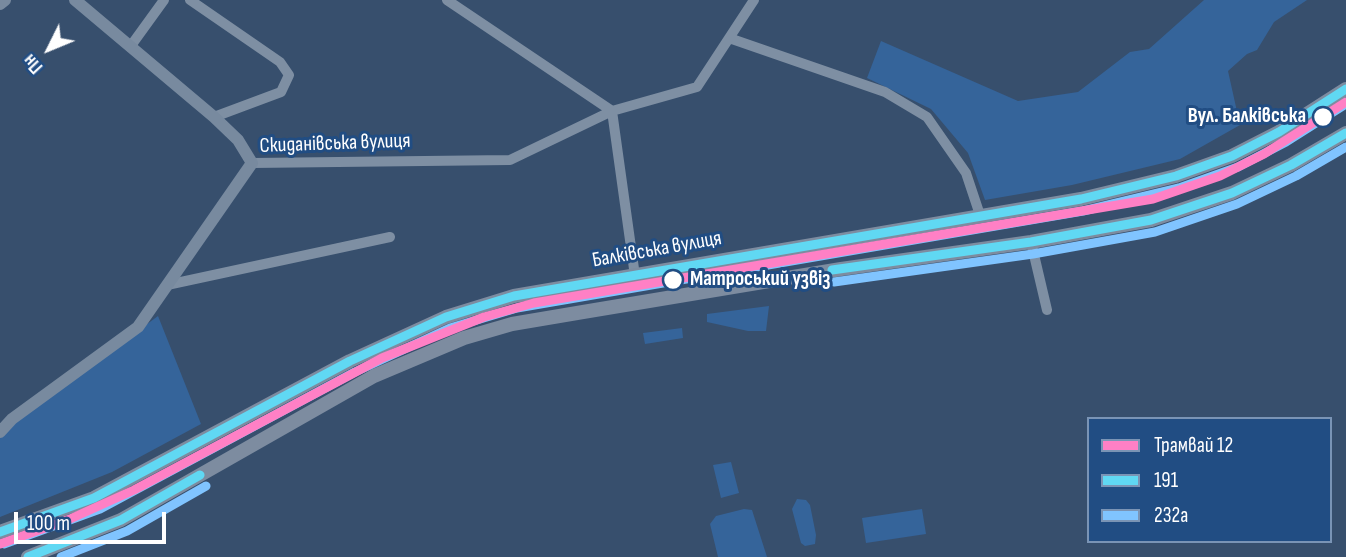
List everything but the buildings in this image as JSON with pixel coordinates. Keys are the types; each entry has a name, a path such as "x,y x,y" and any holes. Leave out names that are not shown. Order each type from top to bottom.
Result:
{"main road":[{"name":"Балківська вулиця","path":"0,532 94,498 362,355 446,317 514,296 1082,199 1176,176 1232,156 1279,132 1346,89"},
{"path":"28,557 121,520 374,376 464,338 512,324 841,269 1031,242 1151,220 1232,193 1346,133"}],"street":[{"path":"0,4 5,0"},
{"path":"75,0 239,140 252,163"},
{"path":"130,47 164,0"},
{"path":"190,0 280,62 289,75 281,92 214,117"},
{"path":"447,0 612,111 635,276"},
{"name":"Скиданівська вулиця","path":"0,432 12,419 138,327 252,163 510,160 612,111 697,87 754,0"},
{"path":"729,38 885,92 927,117 966,173 980,215"},
{"path":"167,285 390,237"},
{"path":"1031,242 1047,310"}],"shaded area":[{"path":"1204,0 1307,0 1274,22 1257,50 1247,54 1228,71 1240,125 1180,159 1072,185 985,200 968,153 931,109 867,78 881,41 1018,101 1078,92 1130,52 1149,49"},
{"path":"769,306 766,331 748,331 707,322 707,314"},
{"path":"158,316 201,424 112,472 0,517 0,438 15,422"},
{"path":"682,328 683,338 645,344 643,333"},
{"path":"731,462 739,493 721,498 713,465"},
{"path":"797,499 806,500 810,505 816,535 815,544 805,546 801,543 792,509"},
{"path":"744,509 752,510 767,557 718,557 710,524 716,516"},
{"path":"922,509 926,534 866,543 862,518"}],"tram line":[{"name":"12","path":"0,544 70,519 134,490 382,358 484,317 534,303 1153,199 1220,176 1264,154 1346,102"}],"transit line":[{"name":"191","path":"0,532 94,498 350,361 446,317 514,296 1081,199 1176,176 1232,156 1279,132 1346,89"},
{"name":"232а","path":"4,544 100,509 355,372 450,328 517,308 1083,211 1179,188 1238,167 1286,142 1346,104"},
{"name":"191","path":"832,270 1031,242 1151,220 1232,193 1291,165 1346,133"},
{"name":"232а","path":"834,282 1033,254 1155,232 1237,204 1296,176 1346,147"},
{"name":"191","path":"28,557 121,520 200,475"},
{"name":"232а","path":"61,557 127,531 206,486"}],"place":[{"name":"Вул. Балківська","path":"1323,117"},
{"name":"Матроський узвіз","path":"673,280"}]}
